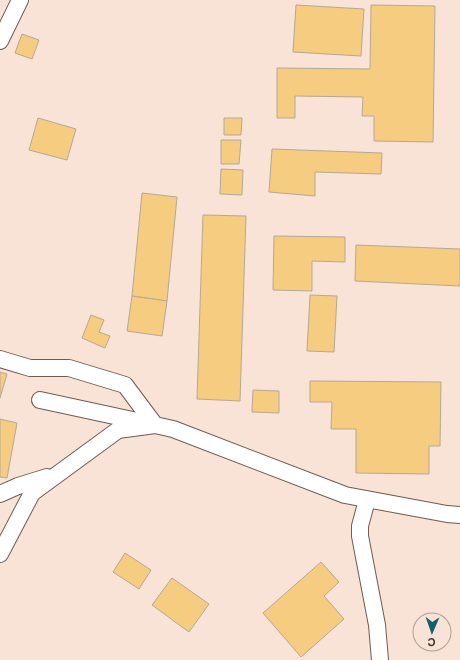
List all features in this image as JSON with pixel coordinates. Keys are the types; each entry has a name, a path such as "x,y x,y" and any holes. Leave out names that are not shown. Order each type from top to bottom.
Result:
{"street":[{"path":"0,21 20,0"},
{"path":"0,41 20,0"},
{"path":"0,359 30,368 69,368 125,385 155,425"},
{"path":"40,400 173,429 319,487 367,500 460,515"},
{"path":"0,554 32,493 118,430 155,425"},
{"path":"0,494 18,486 55,475"},
{"path":"367,500 360,526 360,536 377,625 380,660"}],"building":[{"path":"296,5 364,9 361,56 293,52"},
{"path":"371,5 435,6 433,142 374,141 374,116 362,116 363,97 295,96 295,118 277,118 277,68 370,69"},
{"path":"22,34 39,40 32,59 15,53"},
{"path":"38,118 76,129 67,160 29,150"},
{"path":"224,118 242,118 241,135 224,135"},
{"path":"221,140 241,140 239,164 221,164"},
{"path":"272,149 382,153 381,174 315,172 315,196 269,192"},
{"path":"221,169 243,170 242,195 220,194"},
{"path":"142,193 177,197 167,301 132,296"},
{"path":"203,215 246,216 240,401 197,399"},
{"path":"274,236 345,237 345,262 312,261 312,291 273,290"},
{"path":"356,245 460,249 460,286 355,281"},
{"path":"310,295 337,296 334,352 307,351"},
{"path":"132,296 167,301 162,336 127,331"},
{"path":"91,315 104,320 99,332 110,336 105,348 82,338"},
{"path":"0,372 7,374 0,398"},
{"path":"310,381 441,382 440,446 429,446 429,474 356,473 356,429 331,429 332,402 310,402"},
{"path":"253,390 279,391 279,413 252,412"},
{"path":"0,419 17,423 7,478 0,477"},
{"path":"125,553 151,570 139,589 113,572"},
{"path":"321,562 339,582 324,596 344,619 301,657 263,613"},
{"path":"172,578 209,604 189,632 152,605"}]}
